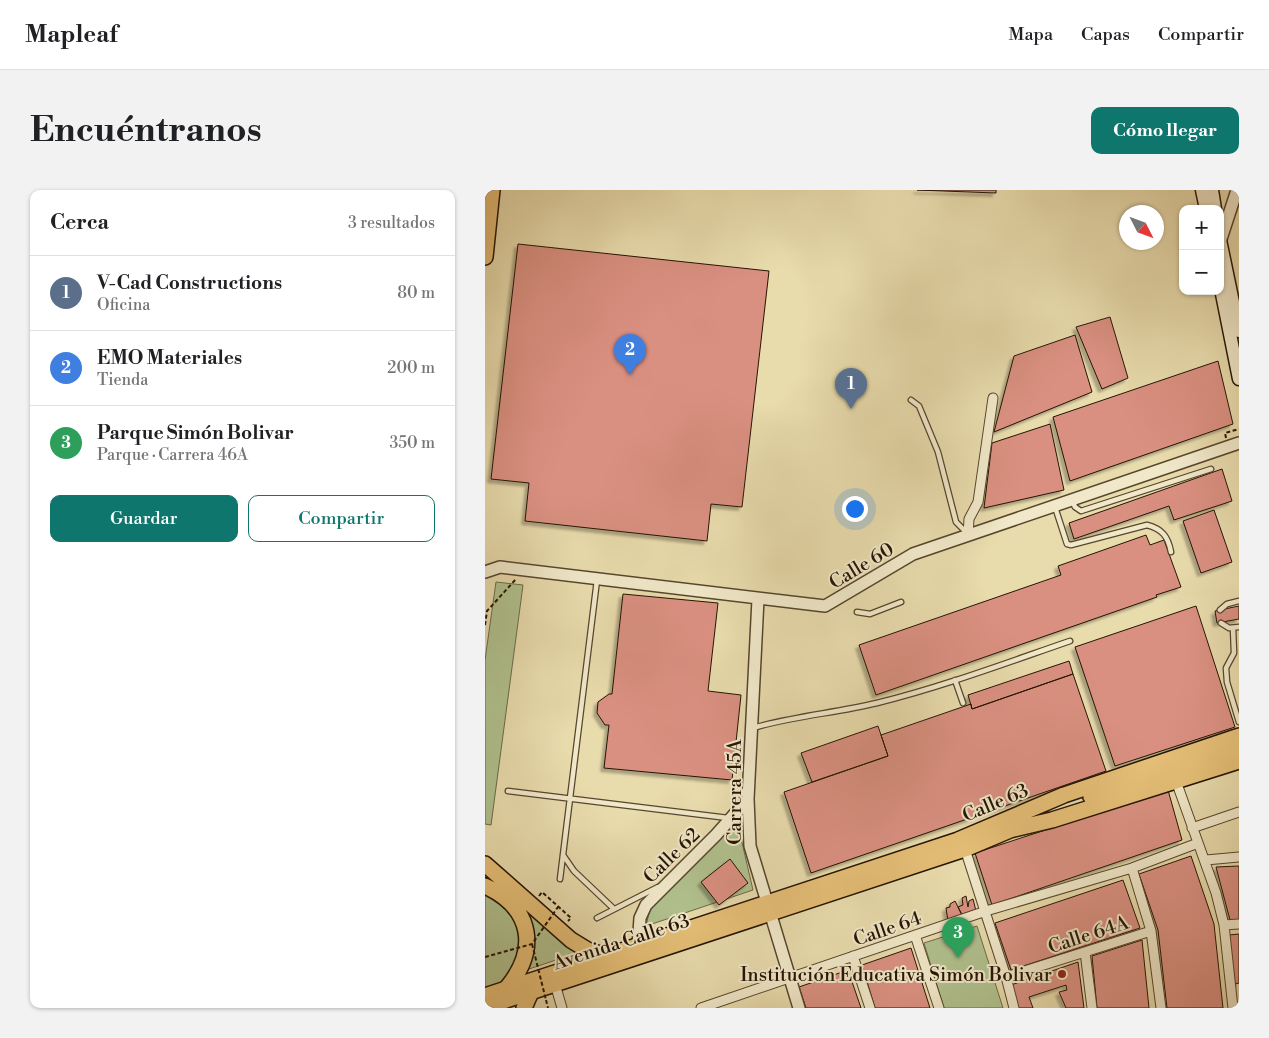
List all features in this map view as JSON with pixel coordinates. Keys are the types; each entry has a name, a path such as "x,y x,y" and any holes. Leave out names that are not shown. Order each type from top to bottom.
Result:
{"main road":[{"path":"485,202 491,190"},
{"path":"485,257 491,190"},
{"path":"1202,190 1205,205"},
{"path":"1212,190 1214,205"},
{"path":"1222,250 1237,308 1239,331"},
{"path":"1222,295 1239,379"},
{"name":"Calle 63","path":"768,908 958,840 1064,795 1239,736"},
{"path":"1010,830 1097,795 1239,748"},
{"name":"Calle 63","path":"768,908 965,849 1010,830 1052,820 1239,761"},
{"path":"485,864 571,940 589,951 608,956"},
{"path":"485,886 505,898 522,917 526,927 528,938 524,960 514,980 506,989"},
{"name":"Avenida Calle 63","path":"487,999 506,989 638,946 768,908"},
{"name":"Avenida Calle 63","path":"487,999 531,992 768,908"},
{"path":"524,1008 531,992"}],"street":[{"path":"1224,229 1237,190"},
{"path":"968,535 969,519 978,502 993,398"},
{"name":"Calle 60","path":"485,572 500,567 825,606 913,554 1239,443"},
{"name":"Carrera 45A","path":"758,599 748,799 750,846 799,1008"},
{"path":"1176,781 1205,860 1224,925 1236,993 1233,1008"},
{"name":"Calle 62","path":"638,946 642,912 650,900 732,819 748,799"},
{"path":"1192,828 1239,812"},
{"name":"Calle 64","path":"701,1008 986,911 1132,868 1198,843"},
{"path":"965,849 986,911 1014,1008"},
{"path":"1205,860 1239,857"},
{"path":"1132,868 1151,930 1161,1008"},
{"path":"1224,925 1239,924"},
{"name":"Calle 64A","path":"1006,977 1151,930"},
{"path":"915,936 939,1008"},
{"path":"1085,952 1093,1008"},
{"path":"853,956 871,1008"},
{"path":"555,984 563,1008"}],"lane":[{"path":"911,400 919,406 938,452 955,522 968,535"},
{"path":"1072,499 1075,507 1081,511 1211,469"},
{"path":"1055,505 1067,544 1071,545 1147,524 1157,528 1164,534 1171,552"},
{"path":"560,879 597,579"},
{"path":"1220,610 1227,604 1239,600"},
{"path":"857,612 870,614 901,602"},
{"path":"1221,623 1229,628 1239,627"},
{"path":"1233,628 1234,653 1226,668 1227,682 1239,722"},
{"path":"752,728 844,708 875,704 955,680 1070,641"},
{"path":"955,680 963,702"},
{"path":"509,792 732,819"},
{"path":"563,855 581,878 614,909"},
{"path":"597,918 666,883"}],"path":[{"path":"485,625 487,611 524,570"},
{"path":"542,892 571,918"},
{"path":"485,957 532,944 558,907"},
{"path":"532,944 548,1008"}],"green space":[{"path":"496,582 523,585 491,825 485,824 485,660"},
{"path":"737,821 753,890 646,926 650,909"},
{"path":"485,872 577,953 526,970 530,951 531,925 521,908 485,880"},
{"path":"485,891 508,909 521,934 520,959 503,986 485,992"},
{"path":"977,926 1003,1008 944,1008 924,943"}],"building":[{"path":"917,190 996,190 996,193"},
{"path":"518,244 769,271 742,507 711,504 707,541 525,521 529,483 491,479"},
{"path":"1110,317 1128,378 1102,389 1076,327"},
{"path":"1075,335 1092,392 994,432 1014,356"},
{"path":"1218,361 1233,424 1070,481 1053,417"},
{"path":"1050,424 1064,490 984,508 992,443"},
{"path":"1222,469 1232,501 1174,520 1169,506 1074,539 1069,523"},
{"path":"1214,510 1232,562 1201,573 1183,521"},
{"path":"1146,535 1150,545 1164,540 1181,587 876,695 859,645 1061,575 1058,566"},
{"path":"623,594 718,603 708,691 741,695 732,780 604,768 609,725 605,725 597,713 598,702 612,694"},
{"path":"1196,606 1235,727 1115,766 1075,647"},
{"path":"1239,606 1239,619 1217,623 1215,611"},
{"path":"1069,661 1073,674 972,709 968,695"},
{"path":"1073,674 1106,771 811,873 784,792 888,756 881,735 971,704 972,709"},
{"path":"878,726 888,756 812,782 801,753"},
{"path":"1168,790 1182,840 992,905 975,853"},
{"path":"1191,856 1214,924 1223,1008 1167,1008 1158,930 1139,874"},
{"path":"730,859 748,883 719,905 701,882"},
{"path":"1239,866 1239,920 1230,920 1216,867"},
{"path":"1123,880 1140,928 1011,970 995,923"},
{"path":"966,896 968,907 969,901 973,899 976,911 962,915 958,907 963,905 962,898"},
{"path":"955,901 962,915 948,921 946,908 950,907 950,904"},
{"path":"1239,934 1239,983 1235,984 1229,935"},
{"path":"1142,940 1149,1008 1097,1008 1092,956"},
{"path":"911,948 930,1008 875,1008 862,965"},
{"name":"Institución Educativa Simón Bolivar","path":"1078,962 1084,1008 1066,1008 1059,992 1067,990 1066,985 1029,997 1033,1008 1018,1008 1011,985"},
{"path":"848,970 861,1008 806,1008 799,987"}],"place":[{"name":"EMO Materiales","path":"630,375"},
{"name":"V-Cad Constructions","path":"851,409"},
{"name":"Parque Simón Bolivar","path":"958,958"},
{"name":"Institución Educativa Simón Bolivar","path":"1062,974"}]}
